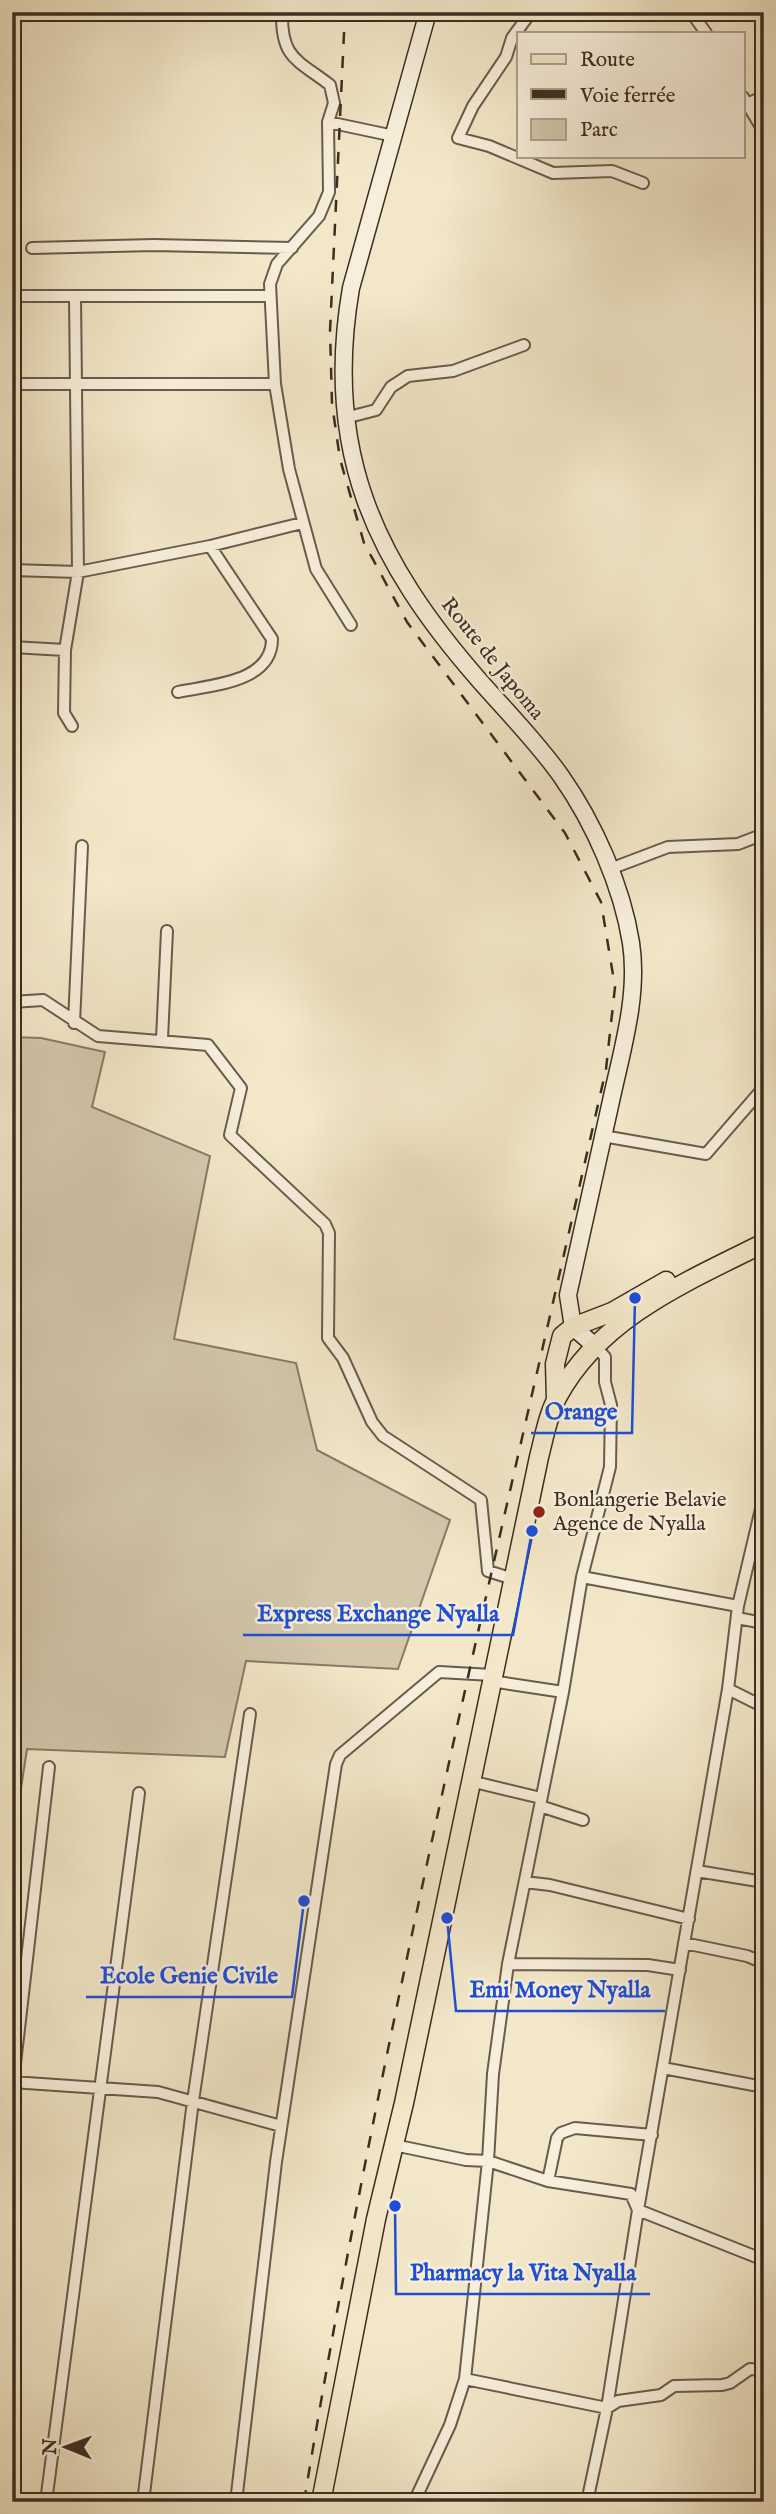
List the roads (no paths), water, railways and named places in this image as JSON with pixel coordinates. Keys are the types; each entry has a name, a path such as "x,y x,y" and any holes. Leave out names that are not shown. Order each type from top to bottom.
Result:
{"main road":[{"path":"321,2502 351,2340 491,1678 539,1457 556,1399 555,1364 558,1345 562,1336 573,1327 641,1300 764,1231"},
{"path":"676,1282 764,1243"},
{"path":"556,1399 595,1346 641,1300"}],"street":[{"path":"282,12 281,38 290,54 330,85 334,103 328,122 329,192 319,216 273,271 270,296 275,384 286,457 302,523 320,579 351,625"},
{"name":"Route de Japoma","path":"428,12 348,302 345,418 352,456 368,513 386,554 407,587 478,678 561,776 610,869 630,940 631,988 628,1019 569,1295 573,1327"},
{"path":"517,158 489,146 458,138 473,106 506,57 512,38 531,12"},
{"path":"691,12 705,32"},
{"path":"764,96 745,100 764,132"},
{"path":"328,122 394,136"},
{"path":"517,158 553,173 612,171 643,183"},
{"path":"32,248 154,245 292,248"},
{"path":"12,296 270,296"},
{"path":"72,726 64,713 65,650 78,572 75,296"},
{"path":"345,418 376,410 391,387 408,376 453,371 524,345"},
{"path":"12,384 275,384"},
{"path":"12,570 78,572 210,546 302,523"},
{"path":"177,692 247,676 264,664 272,649 272,639 210,546"},
{"path":"12,647 65,650"},
{"path":"610,869 668,846 738,844 762,837"},
{"path":"74,1023 82,846"},
{"path":"162,1039 167,930"},
{"path":"12,1002 43,1000 92,1035 208,1045 241,1088 230,1135 320,1218 329,1233 328,1338 355,1382 372,1422 383,1436 418,1462 476,1495 482,1508 488,1571 513,1579"},
{"path":"603,1136 706,1154 764,1087"},
{"path":"414,2502 450,2425 465,2379 488,2161 493,2074 508,1964 582,1577 610,1467 612,1426 604,1357 573,1327"},
{"path":"587,2502 607,2408 638,2210 728,1689 738,1606 760,1529 764,1496"},
{"path":"582,1577 738,1606"},
{"path":"737,1618 764,1623"},
{"path":"236,2502 281,2126 340,1755 439,1672 491,1678 562,1692"},
{"path":"728,1689 764,1707"},
{"path":"143,2502 193,2101 250,1714"},
{"path":"49,1767 12,2082 158,2092 281,2126"},
{"path":"470,1781 541,1802 583,1820"},
{"path":"46,2502 139,1793"},
{"path":"697,1871 764,1882"},
{"path":"525,1882 550,1885 689,1919"},
{"path":"684,1943 747,1956 764,1963"},
{"path":"508,1964 648,1965 680,1970"},
{"path":"663,2068 764,2087"},
{"path":"548,2181 557,2138 561,2133 575,2129 652,2135"},
{"path":"394,2145 466,2160 488,2161 548,2181 631,2194 638,2210 764,2260"},
{"path":"465,2379 607,2408 618,2401 661,2395 673,2387 722,2385 730,2383 750,2369 764,2370"}],"railway":[{"path":"304,2502 369,2142 444,1783 606,1069 615,987 601,902 565,833 407,622 364,543 340,459 332,404 330,331 345,12"}],"place":[{"name":"Orange","path":"635,1298"},
{"name":"Bonlangerie Belavie Agence de Nyalla","path":"539,1512"},
{"name":"Express Exchange Nyalla","path":"532,1531"},
{"name":"Ecole Genie Civile","path":"304,1901"},
{"name":"Emi Money Nyalla","path":"447,1918"},
{"name":"Pharmacy la Vita Nyalla","path":"395,2206"}]}
